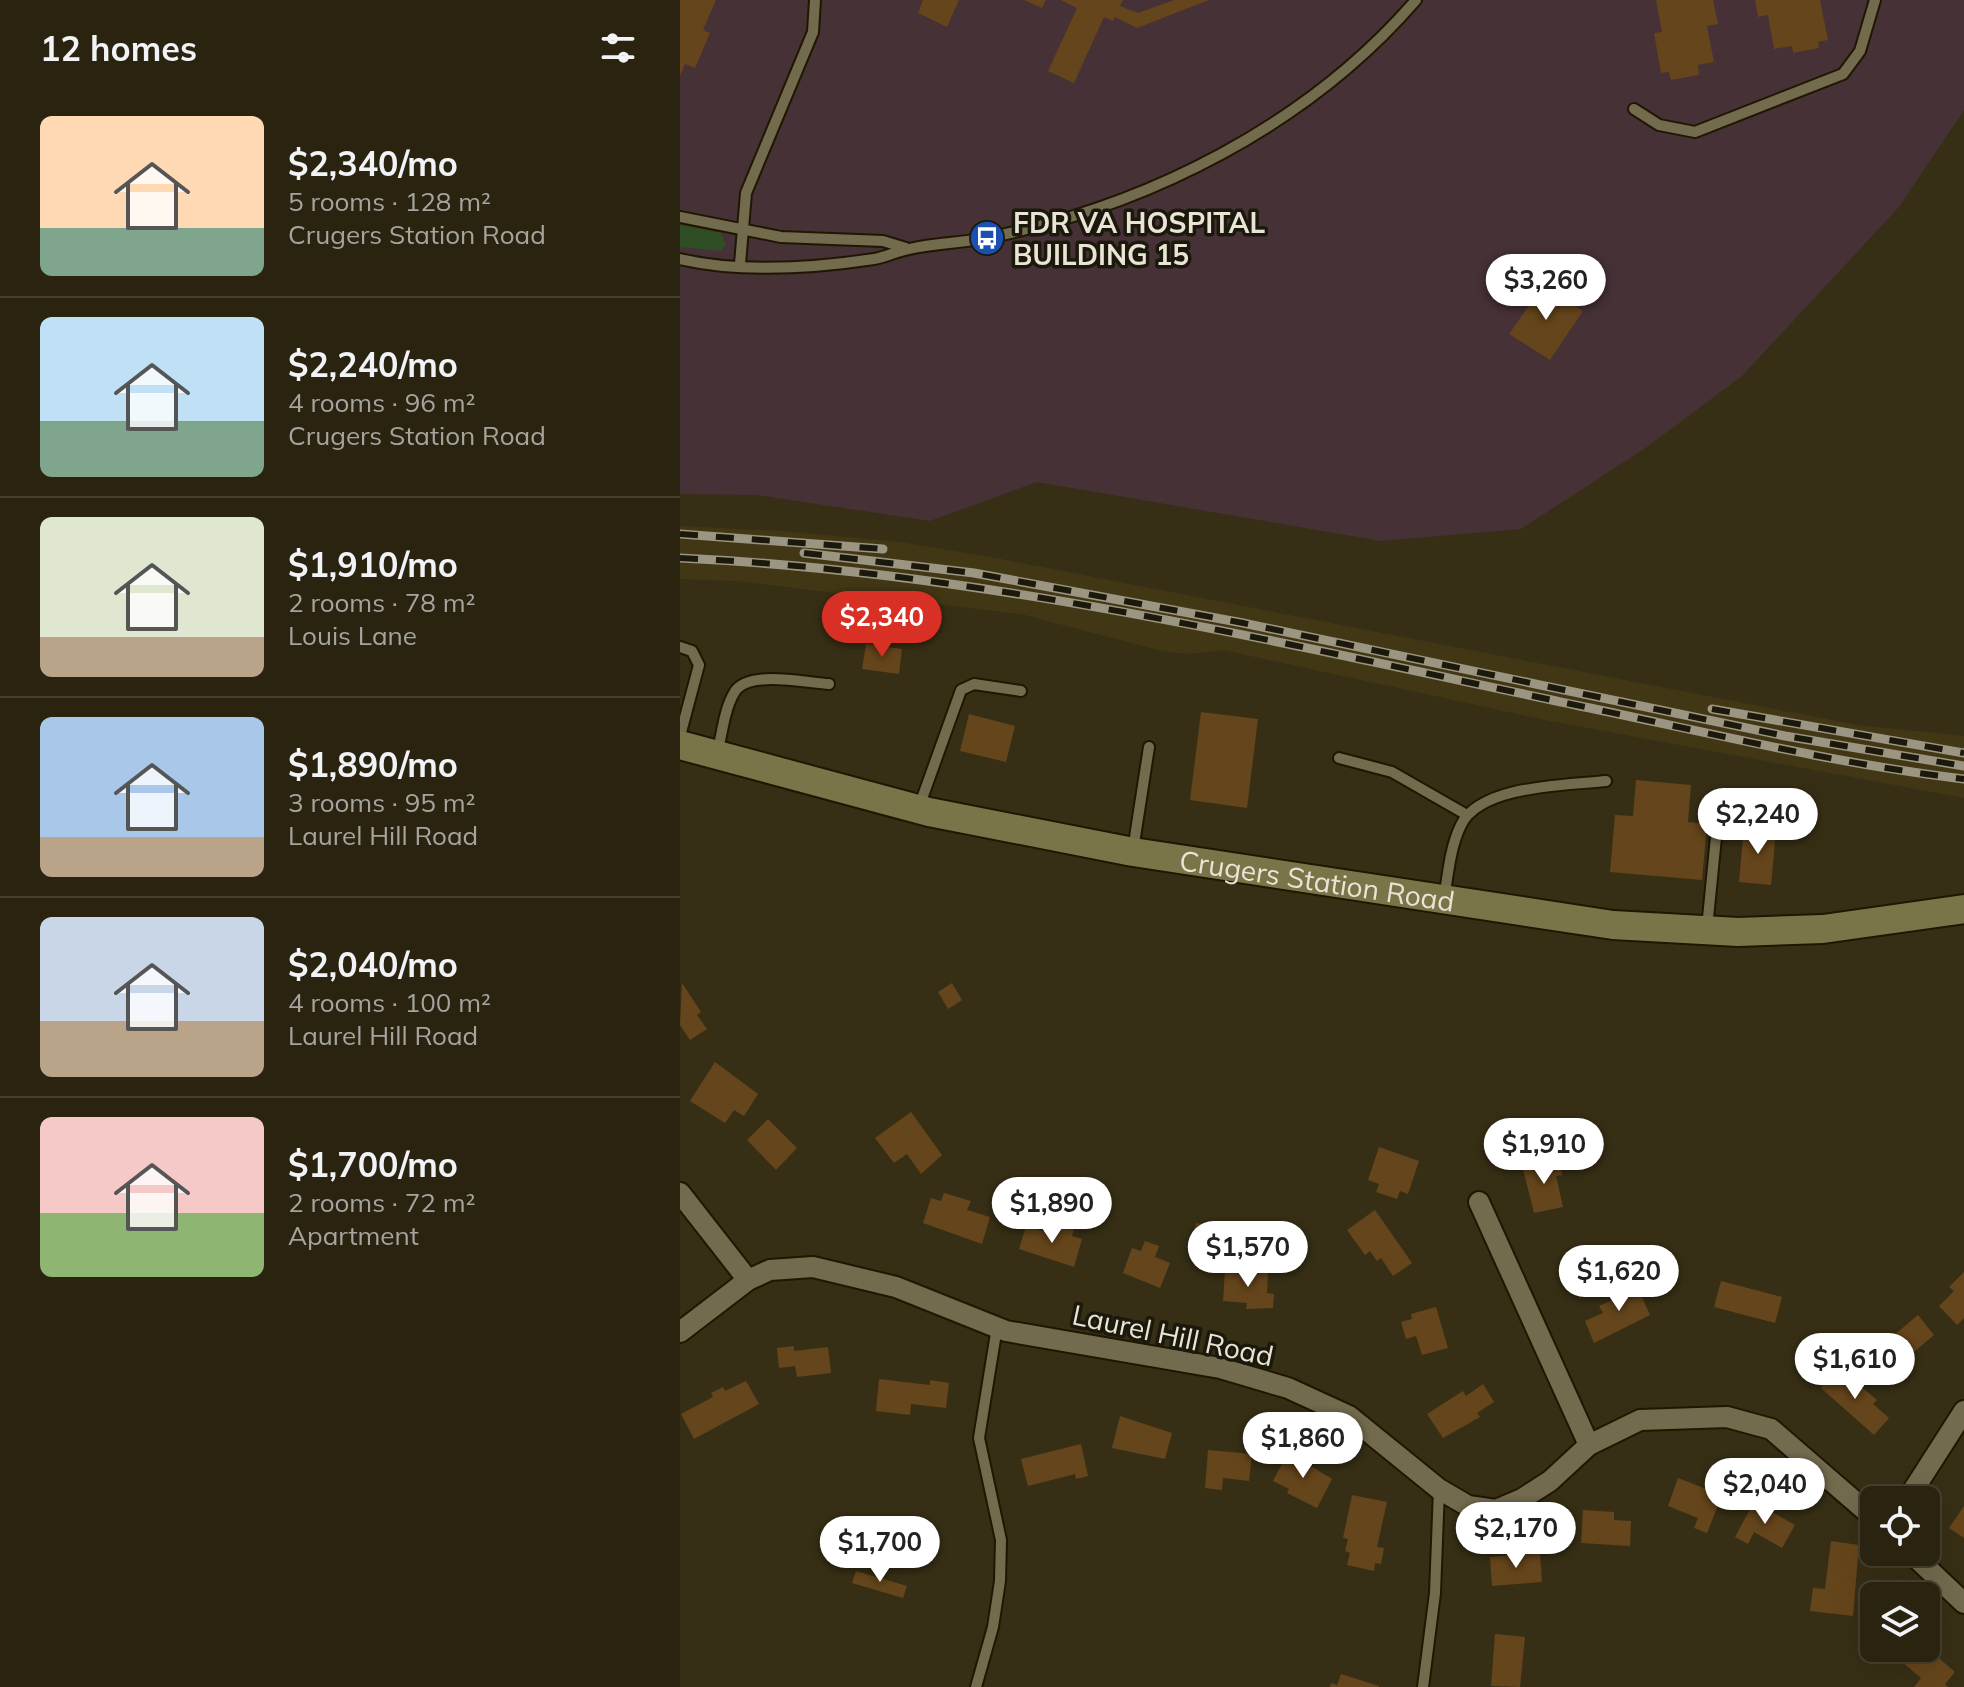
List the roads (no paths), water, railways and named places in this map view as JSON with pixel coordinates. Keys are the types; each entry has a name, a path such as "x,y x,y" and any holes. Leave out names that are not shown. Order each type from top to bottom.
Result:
{"street":[{"name":"Crugers Station Road","path":"680,745 918,809 1133,852 1613,925 1707,930 1823,929 1964,909"},
{"path":"680,1193 748,1280"},
{"path":"1479,1202 1589,1445"},
{"name":"Laurel Hill Road","path":"680,1332 748,1280 770,1270 813,1267 896,1287 997,1327 1220,1368 1288,1388 1349,1416 1439,1489 1468,1506 1496,1510 1522,1499 1550,1481 1589,1445 1640,1420 1727,1417 1771,1429 1860,1506"},
{"path":"1916,1486 1964,1411"},
{"path":"1925,1566 1964,1603"}],"lane":[{"path":"740,264 746,193 813,32 815,0"},
{"path":"680,259 768,266 876,259 908,249 987,238 1113,203 1199,164 1293,111 1355,62 1416,0"},
{"path":"1634,109 1659,125 1695,132 1843,74 1860,51 1875,0"},
{"path":"680,217 781,237 883,241 908,249"},
{"path":"680,647 692,651 699,665 680,736"},
{"path":"716,755 732,695 744,682 756,679 829,684"},
{"path":"918,809 961,690 974,684 1021,691"},
{"path":"1133,852 1149,747"},
{"path":"1339,758 1392,772 1435,793 1467,815"},
{"path":"1444,900 1460,826 1467,815 1482,803 1522,790 1606,781"},
{"path":"1707,930 1719,807"},
{"path":"976,1687 993,1627 1000,1581 1001,1540 982,1465 979,1427 997,1327"},
{"path":"1423,1687 1435,1593 1439,1489"}],"railway":[{"path":"680,534 883,549"},
{"path":"804,553 974,573 1243,623 1785,736 1964,766"},
{"path":"680,558 910,578 1024,595 1251,637 1823,757 1964,779"},
{"path":"1712,709 1964,753"}],"place":[{"name":"FDR VA HOSPITAL BUILDING 15","path":"987,238"}]}
